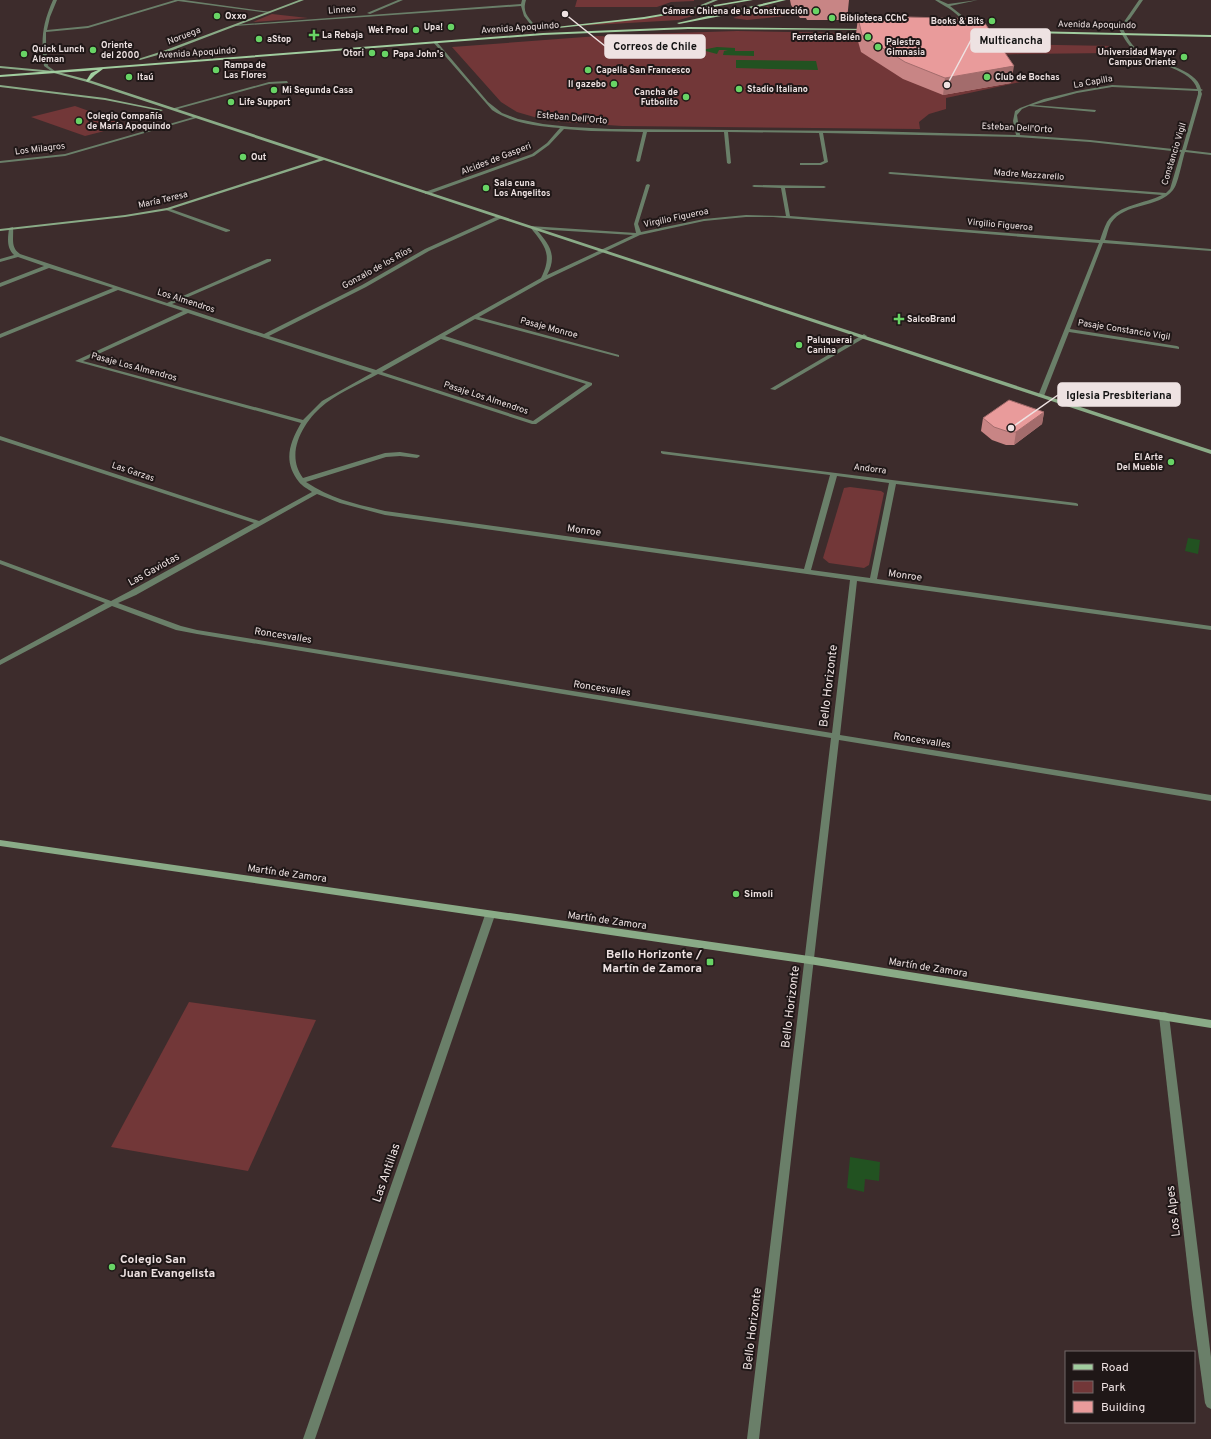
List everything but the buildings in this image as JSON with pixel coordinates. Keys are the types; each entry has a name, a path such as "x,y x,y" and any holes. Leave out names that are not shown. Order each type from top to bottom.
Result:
{"main road":[{"name":"Noruega","path":"140,59 164,52 302,0"},
{"path":"688,11 717,0 726,5"},
{"path":"503,33 619,21 751,0"},
{"path":"543,34 687,22 784,0"},
{"path":"721,15 728,8 726,5"},
{"path":"721,15 724,20"},
{"path":"674,22 710,22"},
{"name":"Avenida Apoquindo","path":"133,60 646,23"},
{"name":"Avenida Apoquindo","path":"0,76 543,34 688,28 874,27 733,23"},
{"name":"Avenida Apoquindo","path":"1211,32 1122,31 961,28 968,26 1122,31 1211,36"},
{"path":"0,68 52,65"},
{"path":"88,81 93,74 109,67"},
{"path":"15,68 54,72 88,81 864,336 1211,452"},
{"path":"0,86 119,101 188,117 198,117"},
{"path":"105,93 114,90"},
{"path":"55,93 99,94"},
{"name":"María Teresa","path":"0,230 125,216 168,209 323,159"},
{"name":"Martín de Zamora","path":"0,843 809,960 1211,1024"}],"street":[{"path":"54,72 46,66 44,31 46,20 55,0"},
{"path":"44,31 88,27 178,0 269,12"},
{"path":"362,16 401,0"},
{"path":"524,0 522,5 523,13 536,29"},
{"path":"937,0 949,5 960,14 968,26"},
{"path":"949,5 976,0"},
{"path":"1141,0 1122,31 1140,54 1188,75 1196,82 1201,90"},
{"name":"Linneo","path":"235,25 522,5"},
{"name":"Esteban Dell'Orto","path":"435,42 487,103 494,109 521,120 563,128 1018,136 1087,141 1211,154"},
{"path":"173,109 269,84 287,82"},
{"name":"La Capilla","path":"1026,105 1110,86 1201,90"},
{"name":"Constancio Vigil","path":"1041,396 1109,223 1116,214 1167,194 1172,189 1201,90"},
{"path":"1018,136 1015,114 1018,109 1026,105 1095,111"},
{"name":"Los Milagros","path":"0,162 65,155 198,117"},
{"name":"Alcides de Gasperi","path":"427,193 533,155 548,144 563,128"},
{"path":"638,160 646,130"},
{"path":"726,131 729,163"},
{"path":"801,164 821,164 826,162 821,132"},
{"name":"Madre Mazzarello","path":"890,173 1167,194"},
{"name":"Virgilio Figueroa","path":"639,234 636,224 648,185"},
{"path":"754,186 824,187"},
{"path":"783,186 788,216"},
{"path":"168,209 228,231"},
{"name":"Virgilio Figueroa","path":"603,250 639,234 690,222 717,218 752,216 788,216 1211,250"},
{"name":"Gonzalo de los Ríos","path":"264,336 364,286 426,250 500,217"},
{"path":"532,227 543,240 550,253 550,264 543,279"},
{"name":"Virgilio Figueroa","path":"532,227 639,234"},
{"path":"0,261 18,256 11,249 11,228"},
{"name":"Monroe","path":"603,250 543,279 477,318 324,402 303,422 294,440 292,455 293,464 301,481 316,492 385,513 1211,628"},
{"name":"Los Almendros","path":"18,256 377,373"},
{"path":"168,304 269,260"},
{"path":"0,285 49,266"},
{"path":"0,336 118,288"},
{"name":"Pasaje Los Almendros","path":"188,311 78,361 303,422"},
{"name":"Pasaje Monroe","path":"477,318 617,356"},
{"name":"Pasaje Constancio Vigil","path":"1067,330 1178,348"},
{"path":"773,389 864,336"},
{"name":"Pasaje Los Almendros","path":"377,373 534,423 590,384 441,337"},
{"name":"Las Garzas","path":"0,438 260,523"},
{"name":"Andorra","path":"663,452 1076,505"},
{"path":"301,481 385,455 400,454 418,456"},
{"path":"807,572 834,474"},
{"path":"873,581 893,481"},
{"name":"Las Gaviotas","path":"0,663 316,492"},
{"name":"Roncesvalles","path":"0,562 179,628 197,632 1211,798"},
{"name":"Bello Horizonte","path":"753,1439 854,579"},
{"name":"Las Antillas","path":"309,1439 490,915"},
{"name":"Los Alpes","path":"1164,1016 1196,1292 1211,1403"}],"green space":[{"path":"577,0 694,1 671,2 657,7 575,7"},
{"path":"768,6 772,11 786,16 747,20 733,18"},
{"path":"716,7 724,7 679,20 577,26 672,15"},
{"path":"272,14 308,18 253,22"},
{"name":"Stadio Italiano","path":"737,31 846,33 861,42 1004,37 1009,44 1113,46 1106,47 1111,53 1020,54 952,57 1030,80 946,98 946,109 929,114 919,122 920,129 622,126 541,119 517,112 501,102 452,47 598,36 623,37 645,34"},
{"name":"Colegio Compañía de María Apoquindo","path":"75,106 128,125 85,136 31,117"},
{"path":"850,487 881,491 884,493 869,565 864,568 829,563 823,558 844,488"},
{"path":"189,1002 316,1020 248,1171 111,1147"}],"shaded area":[{"path":"717,47 735,48 735,51 754,51 754,56 723,55 724,51 728,50 719,50 717,54 702,50"},
{"path":"736,60 816,61 818,70 736,68"},
{"path":"1188,538 1200,540 1198,554 1185,551"},
{"path":"850,1157 880,1162 879,1181 865,1179 864,1192 847,1188"}],"place":[{"name":"Cámara Chilena de la Construcción","path":"816,11"},
{"name":"Correos de Chile","path":"565,14"},
{"name":"Oxxo","path":"217,16"},
{"name":"Biblioteca CChC","path":"832,18"},
{"name":"Books & Bits","path":"992,21"},
{"name":"Upa!","path":"451,27"},
{"name":"Wet Prool","path":"416,30"},
{"name":"La Rebaja","path":"314,35"},
{"name":"Ferreteria Belén","path":"868,37"},
{"name":"aStop","path":"259,39"},
{"name":"Palestra Gimnasia","path":"878,47"},
{"name":"Oriente del 2000","path":"93,50"},
{"name":"Otori","path":"372,53"},
{"name":"Quick Lunch Aleman","path":"24,54"},
{"name":"Papa John's","path":"385,54"},
{"name":"Universidad Mayor Campus Oriente","path":"1184,57"},
{"name":"Rampa de Las Flores","path":"216,70"},
{"name":"Capella San Francesco","path":"588,70"},
{"name":"Itaú","path":"129,77"},
{"name":"Club de Bochas","path":"987,77"},
{"name":"Il gazebo","path":"614,84"},
{"name":"Multicancha","path":"947,85"},
{"name":"Stadio Italiano","path":"739,89"},
{"name":"Mi Segunda Casa","path":"274,90"},
{"name":"Cancha de Futbolito","path":"686,97"},
{"name":"Life Support","path":"231,102"},
{"name":"Colegio Compañía de María Apoquindo","path":"79,121"},
{"name":"Out","path":"243,157"},
{"name":"Sala cuna Los Angelitos","path":"486,188"},
{"name":"SalcoBrand","path":"899,319"},
{"name":"Paluquerai Canina","path":"799,345"},
{"name":"Iglesia Presbiteriana","path":"1011,428"},
{"name":"El Arte Del Mueble","path":"1171,462"},
{"name":"Simoli","path":"736,894"},
{"name":"Bello Horizonte / Martín de Zamora","path":"710,962"},
{"name":"Colegio San Juan Evangelista","path":"112,1267"}]}
